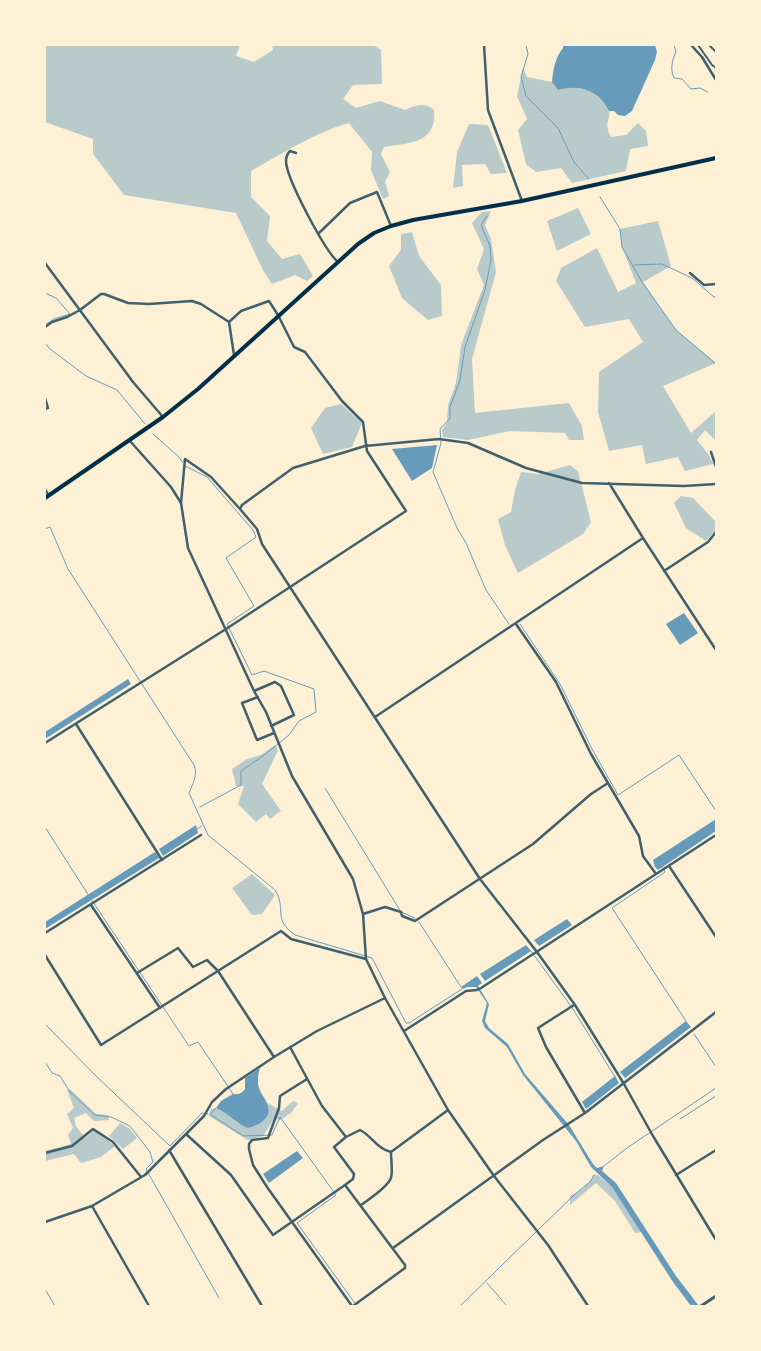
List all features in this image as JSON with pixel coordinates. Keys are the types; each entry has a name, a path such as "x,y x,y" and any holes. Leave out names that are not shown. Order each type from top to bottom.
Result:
{"main road":[{"path":"47,497 163,417 338,262 366,239 391,226 413,220 522,201 716,158"}],"street":[{"path":"484,45 488,110 522,201"},
{"path":"691,45 702,57 716,80"},
{"path":"709,45 715,50"},
{"path":"699,46 716,68"},
{"path":"716,59 716,68"},
{"path":"296,153 290,151 286,155 286,163 300,201 318,234 338,262"},
{"path":"318,234 350,203 377,192 391,226"},
{"path":"45,263 133,382 163,417"},
{"path":"690,272 704,285 716,284"},
{"path":"45,327 52,322 67,318 101,294 128,303 149,304 192,301 201,304 228,322 234,354"},
{"path":"45,743 138,686 406,512 365,446 363,422 342,401 305,352 294,347 268,301 241,311 228,322"},
{"path":"45,398 48,408 45,409"},
{"path":"240,509 242,505 293,468 365,446 439,439 468,443 536,471 582,483 684,486 716,484"},
{"path":"130,440 171,487 181,503"},
{"path":"711,452 716,467"},
{"path":"588,1306 540,1234 494,1176 448,1110 385,998 366,959 363,914 353,878 292,776 258,696 188,548 181,503 186,459 211,477 257,529 262,544 290,588 480,879 537,952 575,1005 716,1240"},
{"path":"609,483 716,650"},
{"path":"45,489 47,497"},
{"path":"664,571 708,542 716,532"},
{"path":"375,717 643,538"},
{"path":"516,624 556,682 591,754 639,836 643,856 656,874"},
{"path":"254,691 275,682 281,686 294,715 271,726"},
{"path":"258,696 242,703 257,740 274,733"},
{"path":"76,724 162,860"},
{"path":"363,914 385,907 401,912 402,916 415,921 534,844 591,794 608,783"},
{"path":"45,933 201,835"},
{"path":"404,1031 466,991 481,988 716,835"},
{"path":"669,866 716,938"},
{"path":"91,905 160,1008"},
{"path":"45,955 101,1045 281,931 291,939 366,959"},
{"path":"137,973 178,948 193,967 207,960 218,971 274,1057"},
{"path":"45,1222 92,1206 150,1171 204,1116 212,1102 227,1088 290,1047 385,998"},
{"path":"575,1005 538,1028 546,1047 585,1113"},
{"path":"393,1248 585,1113 716,1012"},
{"path":"290,1047 322,1106 346,1137"},
{"path":"307,1079 280,1096 279,1108 268,1138 252,1140 249,1144 253,1165 292,1222 354,1305 405,1268 405,1265 346,1185"},
{"path":"392,1152 448,1110"},
{"path":"45,1153 72,1146 94,1129 113,1142 140,1177"},
{"path":"186,1134 231,1175 273,1236 354,1179 354,1174 334,1147 346,1137 360,1130 364,1131 376,1145 392,1152"},
{"path":"169,1150 262,1306"},
{"path":"676,1175 716,1150"},
{"path":"360,1205 376,1194 390,1180 392,1176 392,1152"},
{"path":"92,1206 149,1306"},
{"path":"701,1306 716,1296"}],"shaded area":[{"path":"45,45 240,45 236,56 254,62 273,50 272,45 373,45 381,50 382,84 353,85 343,99 356,108 380,101 405,110 423,105 434,110 434,121 431,130 419,140 384,147 381,154 390,172 385,182 389,196 383,199 371,170 372,152 349,123 312,137 251,171 251,197 270,216 267,241 282,259 300,254 313,276 307,281 295,275 272,284 263,270 236,213 124,195 93,154 93,139 45,122"},
{"path":"523,68 527,77 552,82 558,90 575,87 593,92 603,100 609,110 607,124 611,137 626,135 638,123 646,131 648,146 630,149 626,171 572,183 561,168 536,172 526,164 518,130 527,119 517,96"},
{"path":"469,124 488,125 507,173 491,174 485,164 462,165 463,186 453,188 457,152"},
{"path":"578,208 591,234 557,251 547,221"},
{"path":"491,211 485,225 491,239 496,272 472,359 475,413 569,403 582,426 584,440 569,440 565,433 510,431 468,440 443,437 442,430 447,422 448,405 456,383 461,345 484,285 477,269 484,249 472,223 482,212"},
{"path":"658,221 671,266 643,282 676,330 716,363 663,386 691,433 716,411 716,441 705,430 697,440 709,455 713,464 685,471 678,457 646,464 642,445 609,451 598,412 599,372 643,342 629,319 585,327 556,281 561,268 597,248 618,292 636,283 622,247 620,229"},
{"path":"412,232 419,256 441,285 442,316 428,320 402,298 389,266 401,250 401,234"},
{"path":"341,404 362,423 352,447 323,454 311,428 325,408"},
{"path":"570,465 578,471 591,522 583,534 518,573 505,545 498,519 511,512 521,472 538,474"},
{"path":"681,496 693,498 716,522 716,530 706,541 686,528 674,503"},
{"path":"275,745 278,750 262,784 281,811 270,819 266,814 256,822 238,804 244,786 236,786 232,769 247,759 261,755"},
{"path":"252,874 275,895 262,914 252,915 232,888"},
{"path":"67,1090 71,1090 96,1114 108,1115 109,1120 94,1121 86,1113 74,1118 76,1126 85,1138 94,1130 115,1146 101,1157 81,1163 74,1154 45,1161 45,1151 71,1144 68,1135 73,1128 67,1114 74,1108"},
{"path":"293,1101 298,1103 292,1112 281,1120 274,1119 263,1136 248,1140 209,1116 211,1109 221,1110 248,1128 256,1126 263,1119 269,1109 268,1103 282,1111"},
{"path":"120,1123 129,1128 137,1138 123,1149 109,1136"},
{"path":"594,1175 598,1175 612,1187 642,1232 635,1233 615,1201 596,1183 570,1205 570,1196 590,1182"}],"water":[{"path":"563,45 655,45 657,52 655,60 632,111 625,116 609,111 600,98 581,88 558,90 552,82 552,78 555,64"},
{"path":"437,445 432,468 412,481 392,449"},
{"path":"684,613 698,633 680,645 666,624"},
{"path":"128,679 131,684 45,739 45,732"},
{"path":"716,819 716,831 658,870 655,867 653,860"},
{"path":"196,825 198,833 163,856 159,849"},
{"path":"155,852 159,858 45,929 45,922"},
{"path":"567,919 572,925 539,946 534,940"},
{"path":"526,945 531,951 485,981 480,974"},
{"path":"477,976 482,983 478,986 489,1004 485,1021 489,1028 508,1044 525,1074 569,1125 593,1164 597,1168 604,1166 602,1171 616,1183 676,1276 699,1306 691,1306 673,1282 612,1187 591,1167 576,1141 523,1075 507,1047 485,1028 482,1021 487,1003 476,987 463,989 461,987"},
{"path":"686,1021 691,1027 625,1078 620,1072"},
{"path":"260,1068 258,1085 267,1103 269,1112 261,1123 248,1128 216,1108 221,1101 233,1094 243,1092 245,1089 245,1078"},
{"path":"615,1076 619,1083 586,1109 582,1102"},
{"path":"297,1151 303,1158 269,1183 263,1174"}],"waterway":[{"path":"526,45 528,54 521,77 526,96 558,128 574,162 589,179"},
{"path":"674,45 676,52 672,68 674,78 682,79 691,89 700,88 708,92"},
{"path":"600,197 620,229 622,247 642,282 676,330 716,364"},
{"path":"487,216 481,225 490,246 491,260 485,290 465,347 460,380 450,407 450,418 440,429 441,443 433,472 486,590 509,624"},
{"path":"634,265 662,264 692,278 716,297"},
{"path":"45,293 56,298 70,314 54,319 45,325"},
{"path":"45,343 50,349 86,376 117,390 145,424"},
{"path":"153,434 179,457 183,463"},
{"path":"185,466 207,477 253,530 256,537 226,558 254,606 227,624 252,675 264,671 314,689 316,712 299,721 289,735 241,771 241,785 200,807"},
{"path":"45,529 50,527 68,569 194,765 195,776 189,793 208,835 275,890 280,903 282,919 288,929 295,935 372,958 406,1023 409,1023 462,989"},
{"path":"520,624 560,684 592,749 618,795 679,755 716,811"},
{"path":"325,788 401,912 415,918"},
{"path":"196,830 202,826"},
{"path":"45,827 89,896"},
{"path":"662,867 665,872 612,908 686,1021"},
{"path":"91,899 189,1046 198,1042 233,1094"},
{"path":"419,922 461,987"},
{"path":"531,951 573,1009 615,1077"},
{"path":"45,1024 96,1076 170,1146 202,1113 208,1114"},
{"path":"694,1034 716,1067"},
{"path":"45,1062 52,1073 60,1076 70,1092 95,1115 111,1117 130,1126 150,1152 153,1162 146,1169 219,1298"},
{"path":"604,1166 627,1148 716,1088"},
{"path":"680,1119 716,1096"},
{"path":"216,1108 210,1114 243,1136 272,1135 280,1117 336,1195 297,1223 357,1306"},
{"path":"460,1306 575,1194 590,1182 594,1175"},
{"path":"487,1283 507,1306"},
{"path":"45,1289 55,1306"}]}
